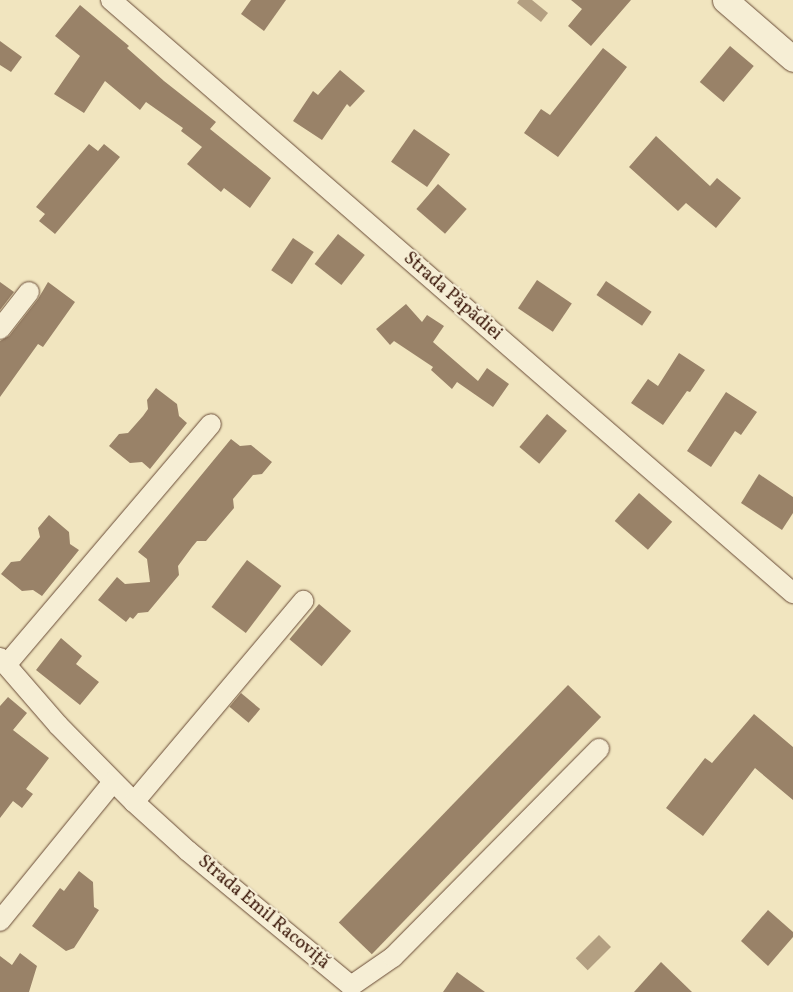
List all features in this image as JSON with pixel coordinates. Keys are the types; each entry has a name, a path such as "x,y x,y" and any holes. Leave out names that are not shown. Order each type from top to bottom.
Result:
{"street":[{"name":"Strada Păpădiei","path":"111,0 793,593"},
{"path":"725,0 793,59"},
{"path":"0,329 29,292"},
{"path":"3,661 211,424"},
{"path":"134,802 303,602"},
{"name":"Strada Emil Racoviță","path":"3,661 58,725 134,802 188,851 351,989 393,957 599,749"},
{"path":"0,921 114,782"}],"shaded area":[{"path":"519,0 532,0 548,13 541,22 517,3"},
{"path":"599,935 611,947 588,970 576,958"}],"building":[{"path":"251,0 286,0 264,31 241,14"},
{"path":"571,0 631,0 591,46 568,26 582,9"},
{"path":"80,5 129,46 127,48 164,81 216,122 210,129 271,178 250,208 224,188 221,192 187,164 202,147 181,131 183,128 146,102 140,110 105,81 84,113 54,94 80,56 55,36"},
{"path":"0,41 22,57 11,72 0,65"},
{"path":"730,46 754,66 724,102 700,82"},
{"path":"603,48 627,67 558,157 524,133 541,109 550,115"},
{"path":"340,70 365,91 350,107 347,104 322,140 293,121 313,91 318,95"},
{"path":"414,129 450,154 427,187 391,162"},
{"path":"656,136 710,186 717,178 741,198 716,228 686,203 678,211 629,167"},
{"path":"89,144 98,151 104,144 120,157 55,234 39,221 45,214 36,207"},
{"path":"438,184 467,209 445,234 416,209"},
{"path":"338,234 365,255 341,285 315,264"},
{"path":"293,238 314,252 292,284 271,270"},
{"path":"537,280 572,303 553,332 518,308"},
{"path":"606,281 652,312 642,326 596,295"},
{"path":"0,282 14,292 0,310"},
{"path":"48,282 75,302 43,347 38,344 0,397 0,341 9,336 38,299"},
{"path":"406,304 422,322 427,315 444,326 433,342 478,381 487,368 509,384 493,407 457,382 452,389 431,370 433,367 394,341 390,345 376,329"},
{"path":"679,353 705,370 690,392 687,391 663,425 631,403 648,379 658,386"},
{"path":"156,388 177,404 179,416 187,423 150,469 142,462 130,463 109,446 119,434 128,433 143,416 148,409 147,400"},
{"path":"726,392 757,412 741,435 735,431 711,467 687,451"},
{"path":"547,414 567,431 539,464 519,447"},
{"path":"231,439 240,446 251,445 272,462 262,474 253,475 233,499 234,508 206,541 197,541 192,547 178,566 179,575 148,612 138,613 133,619 130,617 126,622 98,600 117,577 125,584 150,582 147,559 138,552"},
{"path":"759,474 793,497 793,513 782,530 741,503"},
{"path":"639,493 672,522 648,550 615,521"},
{"path":"49,515 69,532 70,544 79,550 42,596 33,590 22,591 1,574 11,562 20,561 36,542 40,537 38,528"},
{"path":"247,560 281,586 246,633 211,607"},
{"path":"319,604 351,631 322,666 289,639"},
{"path":"61,638 82,656 76,664 99,682 80,705 36,670"},
{"path":"568,685 601,717 372,954 339,922"},
{"path":"241,693 260,709 249,723 229,707"},
{"path":"8,697 27,713 13,730 49,758 26,789 33,794 22,808 13,801 0,818 0,706"},
{"path":"754,714 793,747 793,800 755,768 703,836 666,808 705,758 712,763"},
{"path":"79,871 93,882 94,907 99,910 74,948 66,951 32,926 60,888 64,891"},
{"path":"768,910 793,932 793,937 768,966 741,941"},
{"path":"20,953 37,966 29,992 0,992 0,956 12,965"},
{"path":"661,962 692,992 634,992"},
{"path":"457,972 485,992 443,992"}]}
